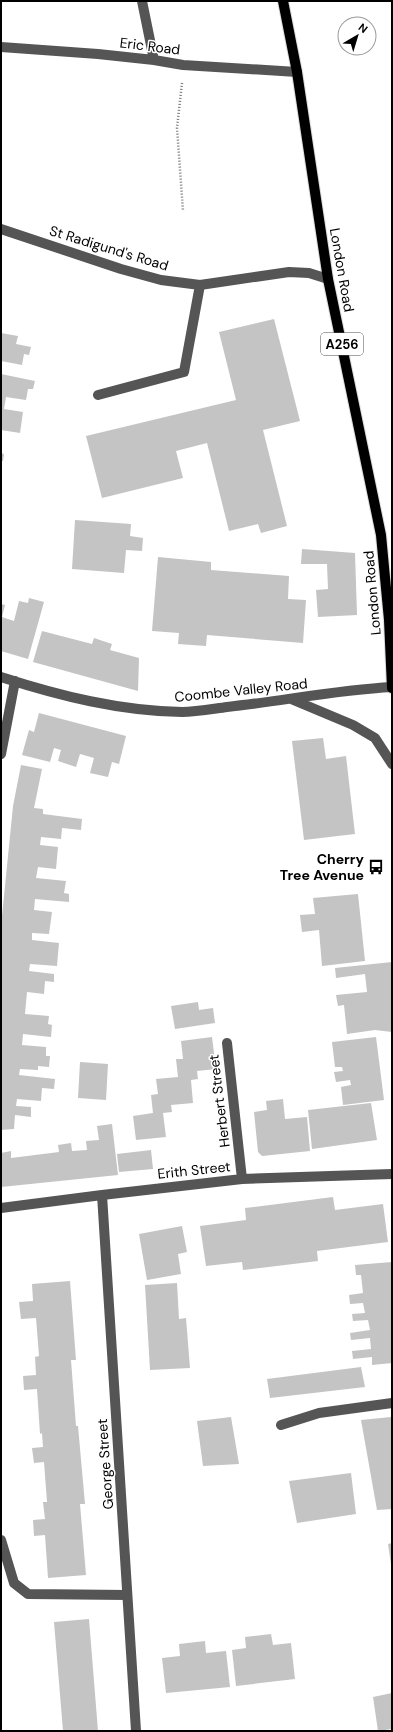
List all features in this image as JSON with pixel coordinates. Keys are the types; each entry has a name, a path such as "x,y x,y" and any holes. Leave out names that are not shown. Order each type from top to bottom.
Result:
{"main road":[{"name":"London Road","path":"283,1 297,72 328,279 381,535 390,621 392,687"}],"street":[{"path":"142,1 154,60"},
{"name":"Eric Road","path":"1,47 154,60 183,65 297,72"},
{"name":"St Radigund's Road","path":"1,229 121,270 161,280 200,285 289,272 308,273 328,279"},
{"path":"98,395 184,372 200,285"},
{"name":"Coombe Valley Road","path":"1,677 77,699 131,709 183,712 354,690 392,687"},
{"path":"1,754 15,681"},
{"path":"291,699 354,725 375,738 392,764"},
{"name":"Herbert Street","path":"226,1043 242,1179"},
{"name":"Erith Street","path":"1,1208 242,1179 392,1174"},
{"name":"George Street","path":"102,1195 136,1731"},
{"path":"281,1425 319,1413 392,1402"},
{"path":"1,1540 14,1583 28,1594 128,1595"}],"path":[{"path":"183,65 177,128 183,211"}],"building":[{"path":"274,319 300,421 263,430 287,526 261,533 258,524 229,531 207,443 176,451 183,478 102,498 86,436 236,400 219,332"},
{"path":"1,333 18,336 16,344 31,347 29,355 24,354 22,365 1,361"},
{"path":"1,374 35,381 33,389 28,389 26,400 6,397 4,409 23,412 20,433 1,430"},
{"path":"1,453 4,454 3,461 1,461"},
{"path":"75,520 131,524 130,536 143,538 142,551 126,550 124,573 72,569"},
{"path":"302,549 355,553 357,615 318,617 316,590 328,589 327,564 301,564"},
{"path":"158,557 211,562 211,570 289,576 288,599 306,600 303,643 207,635 206,646 178,644 179,633 152,631"},
{"path":"29,598 44,602 28,659 1,651 1,604 5,605 2,617 14,621 19,601 28,603"},
{"path":"42,631 92,644 94,638 112,644 110,650 139,658 138,691 33,662"},
{"path":"39,713 126,736 119,764 112,762 108,777 90,773 94,758 80,754 76,767 58,761 61,750 54,748 50,762 22,755 29,730 34,732"},
{"path":"323,738 326,759 346,756 355,834 304,840 292,741"},
{"path":"21,765 42,769 34,808 43,809 43,814 82,819 81,830 62,828 61,839 41,837 40,845 58,847 56,869 38,867 36,878 66,881 64,893 69,894 69,902 35,899 34,910 52,912 49,934 32,933 32,940 59,943 57,966 30,964 29,971 54,974 54,982 45,981 44,994 27,992 25,1014 49,1016 48,1024 52,1025 51,1037 23,1034 22,1045 46,1047 46,1056 50,1056 49,1067 38,1066 38,1070 20,1069 19,1075 55,1079 54,1089 42,1088 41,1101 17,1099 16,1106 31,1107 31,1117 15,1115 14,1129 1,1130 1,926 13,806"},
{"path":"358,894 365,961 322,966 319,930 302,932 300,915 315,914 313,898"},
{"path":"392,962 392,1032 375,1030 347,1034 344,1005 338,1006 336,995 367,992 365,974 336,978 335,968"},
{"path":"198,1002 199,1010 213,1008 215,1023 175,1029 171,1006"},
{"path":"212,1037 216,1069 197,1071 198,1079 191,1080 193,1103 171,1105 172,1112 163,1113 166,1137 136,1140 133,1116 153,1113 151,1095 158,1094 156,1079 178,1077 176,1059 183,1059 181,1041"},
{"path":"376,1037 384,1100 343,1105 341,1087 351,1085 350,1080 336,1082 334,1072 343,1071 342,1067 335,1067 332,1042"},
{"path":"80,1062 108,1064 106,1100 78,1098"},
{"path":"283,1099 285,1119 307,1117 310,1151 262,1156 258,1152 254,1112 267,1110 266,1101"},
{"path":"371,1103 377,1140 312,1149 308,1110"},
{"path":"112,1124 118,1175 1,1187 1,1153 11,1151 11,1158 59,1152 58,1145 71,1143 72,1151 87,1150 86,1141 99,1140 97,1126"},
{"path":"151,1150 153,1169 119,1172 117,1154"},
{"path":"333,1197 335,1210 383,1204 388,1242 317,1251 318,1261 243,1270 242,1262 206,1266 200,1226 246,1220 245,1208"},
{"path":"182,1226 187,1252 178,1254 181,1274 147,1280 139,1234"},
{"path":"392,1262 392,1363 372,1365 372,1357 353,1359 352,1351 371,1349 370,1338 351,1340 350,1333 370,1330 368,1320 353,1321 352,1314 365,1313 363,1303 350,1304 349,1295 363,1293 361,1275 356,1275 355,1265"},
{"path":"70,1281 76,1360 71,1360 76,1426 78,1426 85,1504 80,1504 86,1575 48,1578 45,1535 34,1536 33,1520 45,1519 43,1502 47,1502 44,1462 34,1463 32,1448 43,1447 42,1433 40,1434 37,1389 24,1390 23,1376 36,1375 35,1357 39,1356 36,1318 21,1319 19,1302 33,1301 32,1284"},
{"path":"177,1283 179,1319 186,1318 190,1368 150,1370 145,1285"},
{"path":"361,1367 365,1387 270,1398 267,1379"},
{"path":"231,1417 239,1464 203,1466 197,1421"},
{"path":"391,1417 392,1509 377,1510 361,1420"},
{"path":"351,1473 356,1514 297,1523 289,1481"},
{"path":"392,1543 392,1564 391,1564 388,1544"},
{"path":"89,1619 98,1731 63,1731 54,1622"},
{"path":"271,1634 273,1645 291,1643 295,1679 236,1686 232,1650 246,1648 245,1637"},
{"path":"205,1641 206,1653 226,1651 230,1687 166,1693 162,1658 180,1656 179,1644"},
{"path":"392,1693 392,1729 378,1731 373,1697"}],"place":[{"name":"Cherry Tree Avenue","path":"376,867"}]}
